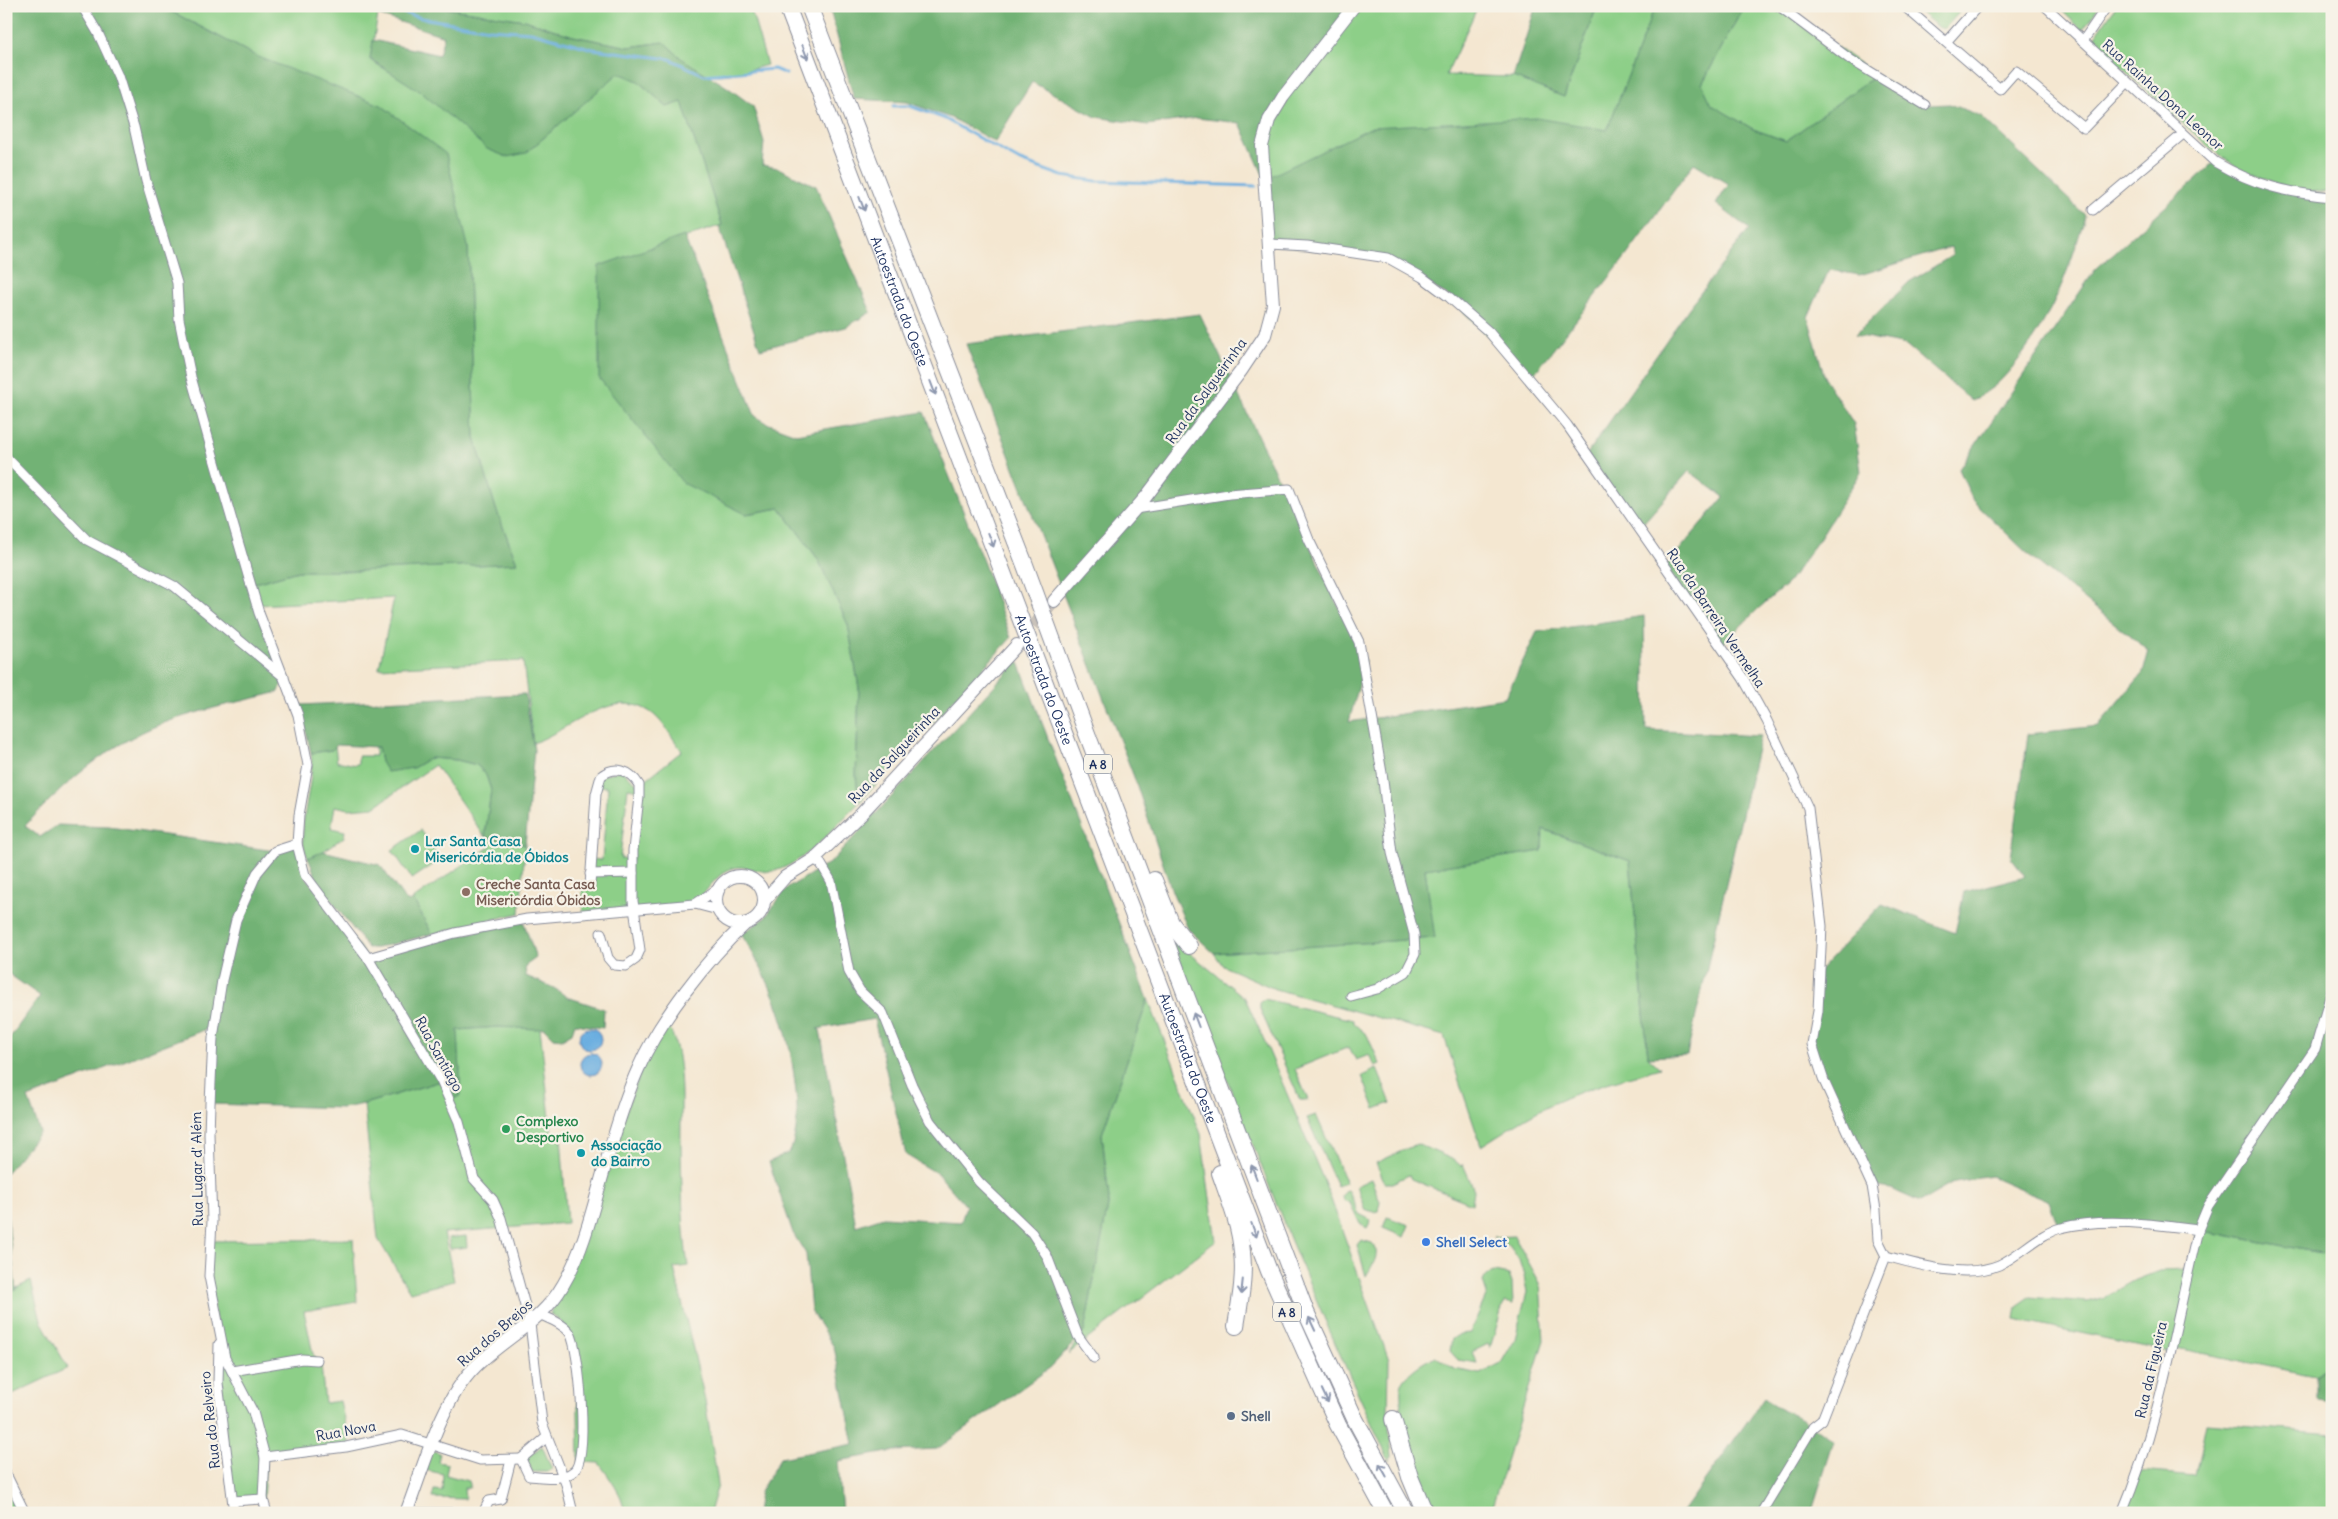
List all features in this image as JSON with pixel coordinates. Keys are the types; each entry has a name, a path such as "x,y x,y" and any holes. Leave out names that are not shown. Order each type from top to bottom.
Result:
{"highway":[{"name":"Autoestrada do Oeste","path":"787,6 1204,1103 1270,1271 1338,1425 1386,1513"},
{"name":"Autoestrada do Oeste","path":"809,6 1025,565 1306,1312 1355,1419 1406,1513"},
{"path":"1086,731 1116,785 1171,923 1189,946"},
{"path":"1204,1103 1209,1140 1234,1215 1243,1253 1243,1277 1236,1326"},
{"path":"1393,1419 1410,1477 1425,1513"}],"street":[{"name":"Rua Santiago","path":"82,6 118,76 134,127 146,181 177,283 179,319 191,377 259,613 298,715 308,765 299,815 297,844 305,875 368,958 441,1081 459,1122 474,1178 493,1200 501,1218 530,1324 538,1403 561,1478 566,1484 573,1513"},
{"name":"Rua da Salgueirinha","path":"1054,602 1135,509 1241,371 1265,335 1273,305 1262,146 1269,120 1283,97 1354,6"},
{"path":"1779,6 1851,60 1925,105"},
{"path":"1904,6 2000,89 2016,71 2084,128 2127,83"},
{"path":"1946,42 1978,6"},
{"name":"Rua Rainha Dona Leonor","path":"2045,6 2215,162 2242,178 2284,191 2332,197"},
{"path":"2083,41 2108,6"},
{"path":"2093,210 2183,134"},
{"name":"Rua da Barreira Vermelha","path":"1270,244 1307,246 1388,258 1422,277 1468,313 1495,339 1567,425 1743,678 1771,728 1808,808 1822,926 1818,1011 1812,1044 1824,1081 1872,1186 1878,1240 1886,1256"},
{"path":"6,457 87,540 174,586 284,677"},
{"path":"1135,509 1229,494 1289,489 1309,540 1359,642 1382,772 1392,853 1414,934 1415,954 1406,972 1377,989 1351,996"},
{"name":"Rua da Salgueirinha","path":"764,901 785,877 814,859 860,814 1017,645"},
{"path":"590,886 596,794 601,776 609,770 621,770 634,777 638,785 633,873 633,910 640,950 636,960 626,966 614,965 608,958 601,933"},
{"name":"Rua Lugar d' Além","path":"268,1513 263,1499 266,1457 253,1412 225,1358 209,1276 212,1221 208,1134 213,1038 222,980 236,920 256,873 275,851 297,844"},
{"path":"814,859 821,864 830,881 848,972 860,992 883,1013 912,1085 930,1121 980,1182 1032,1233 1047,1256 1078,1336 1094,1358"},
{"path":"590,874 633,873"},
{"path":"368,958 455,933 527,919 695,904 722,915 734,924 744,924 758,916 764,901 763,894 756,882 743,876 723,883 719,888 695,904"},
{"name":"Rua da Salgueirinha","path":"756,882 785,877"},
{"path":"719,888 716,896 728,941"},
{"name":"Rua dos Brejos","path":"406,1513 430,1444 458,1387 475,1367 541,1315 563,1285 577,1255 615,1134 639,1066 664,1020 744,924"},
{"name":"Rua da Figueira","path":"2122,1513 2135,1482 2154,1419 2198,1230 2208,1206 2315,1049 2332,990"},
{"path":"1761,1513 1813,1428 1822,1420 1886,1256 1925,1266 1968,1271 1998,1266 2059,1228 2088,1224 2145,1223 2198,1230"},
{"path":"541,1315 560,1324 570,1333 577,1363 582,1405 582,1450 578,1466 573,1472 561,1478 529,1476 521,1459 547,1437"},
{"name":"Rua do Relveiro","path":"219,1323 218,1383 234,1513"},
{"path":"232,1371 302,1359 317,1360"},
{"name":"Rua Nova","path":"266,1457 346,1447 402,1435 480,1460 521,1459"},
{"path":"483,1513 489,1502 501,1500 511,1460"},
{"path":"6,1474 25,1513"},
{"path":"233,1501 263,1499"},
{"path":"415,1513 458,1513"}],"green space":[{"path":"6,6 161,6 256,56 381,105 446,154 468,246 475,438 496,509 517,563 358,571 298,571 251,584 284,677 279,692 190,714 142,732 87,767 25,826 40,837 58,825 109,827 275,851 297,844 305,875 368,958 523,920 536,958 525,966 526,976 554,988 567,997 604,1009 603,1028 575,1024 572,1033 562,1039 554,1038 544,1028 498,1027 458,1030 461,1095 450,1101 441,1081 364,1104 343,1108 210,1104 214,1026 28,1098 40,1132 6,1173 6,1043 40,996 6,972"},
{"path":"161,6 388,6 378,15 370,60 526,153 619,72 638,81 667,107 682,101 722,225 600,266 746,514 780,508 818,559 848,624 859,688 856,776 859,803 824,839 794,862 775,871 761,871 743,867 730,869 715,880 695,904 583,914 582,885 589,886 591,859 602,860 608,787 598,786 601,776 621,770 639,785 682,751 665,726 653,714 638,706 623,704 608,707 592,713 533,743 523,661 379,668 394,598 257,605 251,584 298,571 358,571 517,563 496,509 475,438 468,246 256,56","holes":["628,788 638,790 633,859 620,858"]},
{"path":"388,6 431,6 525,20 573,36 629,47 664,42 681,58 753,106 764,142 762,165 778,168 816,186 871,312 846,327 760,349 719,226 722,225 682,102 667,107 638,81 619,73 526,153 507,157 487,149 421,92 370,59 373,40 439,55 444,36 378,15"},
{"path":"431,6 750,6 767,65 728,74 708,74 698,72 689,67 664,42 629,47 573,36 525,20"},
{"path":"829,6 1354,6 1269,120 1265,179 1240,123 1197,118 1148,125 1096,117 1032,82 995,142 951,118 907,102 854,99"},
{"path":"1354,6 1478,6 1446,75 1513,77 1564,97 1597,6 1655,6 1608,130 1265,179 1269,120"},
{"path":"1536,6 1597,6 1564,97 1513,77"},
{"path":"1655,6 1744,6 1702,84 1712,105 1753,129 1786,141 1876,75 1925,105 1950,104 1981,116 2085,215 2063,282 2030,345 2000,381 1972,401 1906,345 1855,335 1909,282 1953,255 1951,247 1860,275 1829,270 1808,317 1825,379 1854,424 1861,472 1819,539 1788,583 1759,608 1721,646 1665,567 1724,497 1689,471 1639,528 1587,454 1689,308 1749,229 1716,204 1729,184 1694,163 1627,255 1530,379 1449,297 1388,258 1270,244 1265,179 1372,127 1537,118 1607,130"},
{"path":"1744,6 1779,6 1876,75 1786,141 1753,129 1711,105 1702,84"},
{"path":"1913,6 1965,6 1944,29 1938,27"},
{"path":"2057,6 2100,6 2082,30"},
{"path":"2116,6 2332,6 2332,193 2289,189 2237,167 2208,146 2092,41"},
{"path":"2215,162 2242,178 2332,197 2332,1255 2198,1230 2145,1223 2059,1228 2049,1201 1991,1176 1955,1182 1920,1202 1891,1189 1872,1186 1812,1044 1819,971 1882,904 1955,933 1964,892 2025,876 2011,858 2028,734 2098,726 2143,673 2149,651 2030,556 1973,501 1959,469 2095,270"},
{"path":"684,236 755,416 769,424 796,434 924,412 1011,638 859,803 856,776 859,688 848,625 818,559 780,508 746,514 683,483 599,378 599,266"},
{"path":"1200,314 1365,662 1349,722 1505,698 1537,632 1644,616 1646,730 1760,736 1687,1055 1648,1057 1630,861 1543,829 1542,851 1425,869 1435,938 1214,953 1188,929 1172,891 1134,777 966,344"},
{"path":"1018,660 1148,999 1102,1134 1109,1200 1084,1332 1051,1367 937,1449 894,1451 838,1461 842,1513 757,1513 760,1492 780,1458 854,1444 834,1347 811,1311 806,1254 793,1233 769,1162 790,1152 795,1135 797,1102 788,1043 770,988 741,934 764,919 786,889 831,862","holes":["874,1019 906,1155 938,1174 966,1206 961,1222 883,1217 856,1226 820,1030 817,1029"]},
{"path":"525,694 534,750 525,845 485,837 491,790 486,775 477,765 457,760 430,758 413,768 387,772 381,762 378,747 337,745 332,750 311,753 300,705"},
{"path":"335,746 337,762 358,764 358,756 375,756 375,746 378,747 381,762 413,768 430,758 457,760 477,765 486,775 491,790 485,837 435,765 374,807 349,809 335,806 331,828 345,831 344,837 319,854 308,858 304,847 303,834 311,779 311,753 332,750"},
{"path":"1542,829 1630,861 1648,1057 1660,1068 1606,1083 1567,1097 1517,1123 1481,1146 1444,1036 1275,989 1223,966 1214,953 1434,938 1425,869 1542,851"},
{"path":"421,830 440,860 412,879 392,850"},
{"path":"485,837 525,845 520,913 432,934 413,899 491,846"},
{"path":"323,851 380,865 405,900 410,902 413,899 432,934 377,948 368,948 330,899 316,877 308,858"},
{"path":"1171,938 1245,998 1328,1191 1389,1360 1388,1418 1392,1456 1389,1461 1291,1241"},
{"path":"1148,999 1201,1134 1216,1241 1068,1354 1084,1332 1109,1200 1102,1134"},
{"path":"1264,999 1353,1020 1353,1023 1367,1035 1380,1064 1375,1066 1369,1055 1356,1060 1349,1047 1295,1069 1308,1100 1300,1100 1260,1009 1260,1003"},
{"path":"666,1022 677,1049 681,1082 683,1207 688,1266 674,1268 705,1400 718,1484 710,1513 625,1513 618,1492 599,1463 579,1462 577,1363 561,1321 550,1314 642,1068"},
{"path":"498,1027 540,1028 552,1136 561,1136 567,1223 444,1233 454,1281 410,1292 378,1239 364,1104 441,1081 460,1071 457,1030"},
{"path":"1377,1069 1391,1103 1375,1109 1362,1076"},
{"path":"1316,1115 1346,1183 1337,1186 1307,1118"},
{"path":"1417,1144 1454,1160 1461,1166 1463,1164 1474,1190 1472,1204 1411,1179 1409,1175 1392,1183 1385,1183 1376,1163"},
{"path":"1371,1179 1380,1202 1378,1211 1373,1212 1365,1209 1356,1186"},
{"path":"1346,1190 1349,1191 1359,1214 1371,1220 1367,1228 1360,1224 1350,1203 1343,1200 1342,1196"},
{"path":"6,1205 16,1290 6,1293"},
{"path":"1387,1217 1409,1225 1404,1237 1383,1228"},
{"path":"2198,1230 2332,1255 2332,1359 2316,1376 2171,1347 2169,1352 2015,1319 2017,1306 2030,1297 2087,1302 2105,1297 2131,1282 2159,1271 2188,1270"},
{"path":"466,1236 467,1247 450,1249 448,1238"},
{"path":"1514,1236 1540,1283 1544,1340 1490,1513 1436,1513 1422,1486 1406,1444 1401,1414 1401,1385 1412,1371 1435,1356 1454,1369 1480,1374 1501,1363 1515,1339 1527,1292 1519,1260 1511,1248 1494,1237"},
{"path":"353,1239 357,1302 304,1311 313,1354 321,1366 325,1403 340,1401 350,1446 266,1457 263,1499 233,1501 228,1467 219,1342 209,1276 211,1241"},
{"path":"1361,1240 1372,1243 1376,1251 1375,1260 1366,1276 1357,1245"},
{"path":"1494,1272 1509,1275 1512,1283 1513,1304 1504,1302 1490,1348 1488,1344 1472,1352 1477,1363 1458,1360 1450,1351 1452,1339 1460,1334 1470,1333 1487,1294 1483,1282 1486,1275"},
{"path":"31,1281 41,1321 68,1368 6,1397 6,1293"},
{"path":"2332,1359 2332,1401 2316,1399 2316,1376"},
{"path":"1764,1398 1778,1408 1802,1419 1834,1441 1811,1513 1682,1513"},
{"path":"2207,1423 2332,1434 2332,1513 2122,1513 2139,1471 2196,1476"},
{"path":"542,1446 552,1469 548,1472 532,1472 526,1458"},
{"path":"429,1450 440,1453 438,1462 448,1464 446,1475 468,1481 470,1488 464,1488 465,1499 432,1498 434,1490 442,1491 443,1474 425,1470"},
{"path":"6,1474 25,1513 6,1513"}],"water":[{"path":"590,1028 598,1031 601,1039 598,1047 590,1050 582,1047 579,1039 582,1031"},
{"path":"591,1053 599,1056 602,1064 599,1072 591,1075 583,1072 580,1064 583,1056"}],"waterway":[{"path":"382,6 421,18 490,29 531,32 593,49 670,59 704,75 774,69 786,74"},
{"path":"893,106 910,106 943,118 1020,161 1062,176 1096,181 1256,186"}],"tunnel":[{"path":"1022,640 1054,601"}],"place":[{"name":"Lar Santa Casa Misericórdia de Óbidos","path":"415,849"},
{"name":"Creche Santa Casa Misericórdia Óbidos","path":"466,892"},
{"name":"Complexo Desportivo","path":"506,1129"},
{"name":"Associação do Bairro","path":"581,1153"},
{"name":"Shell Select","path":"1426,1242"},
{"name":"Shell","path":"1231,1416"}]}
